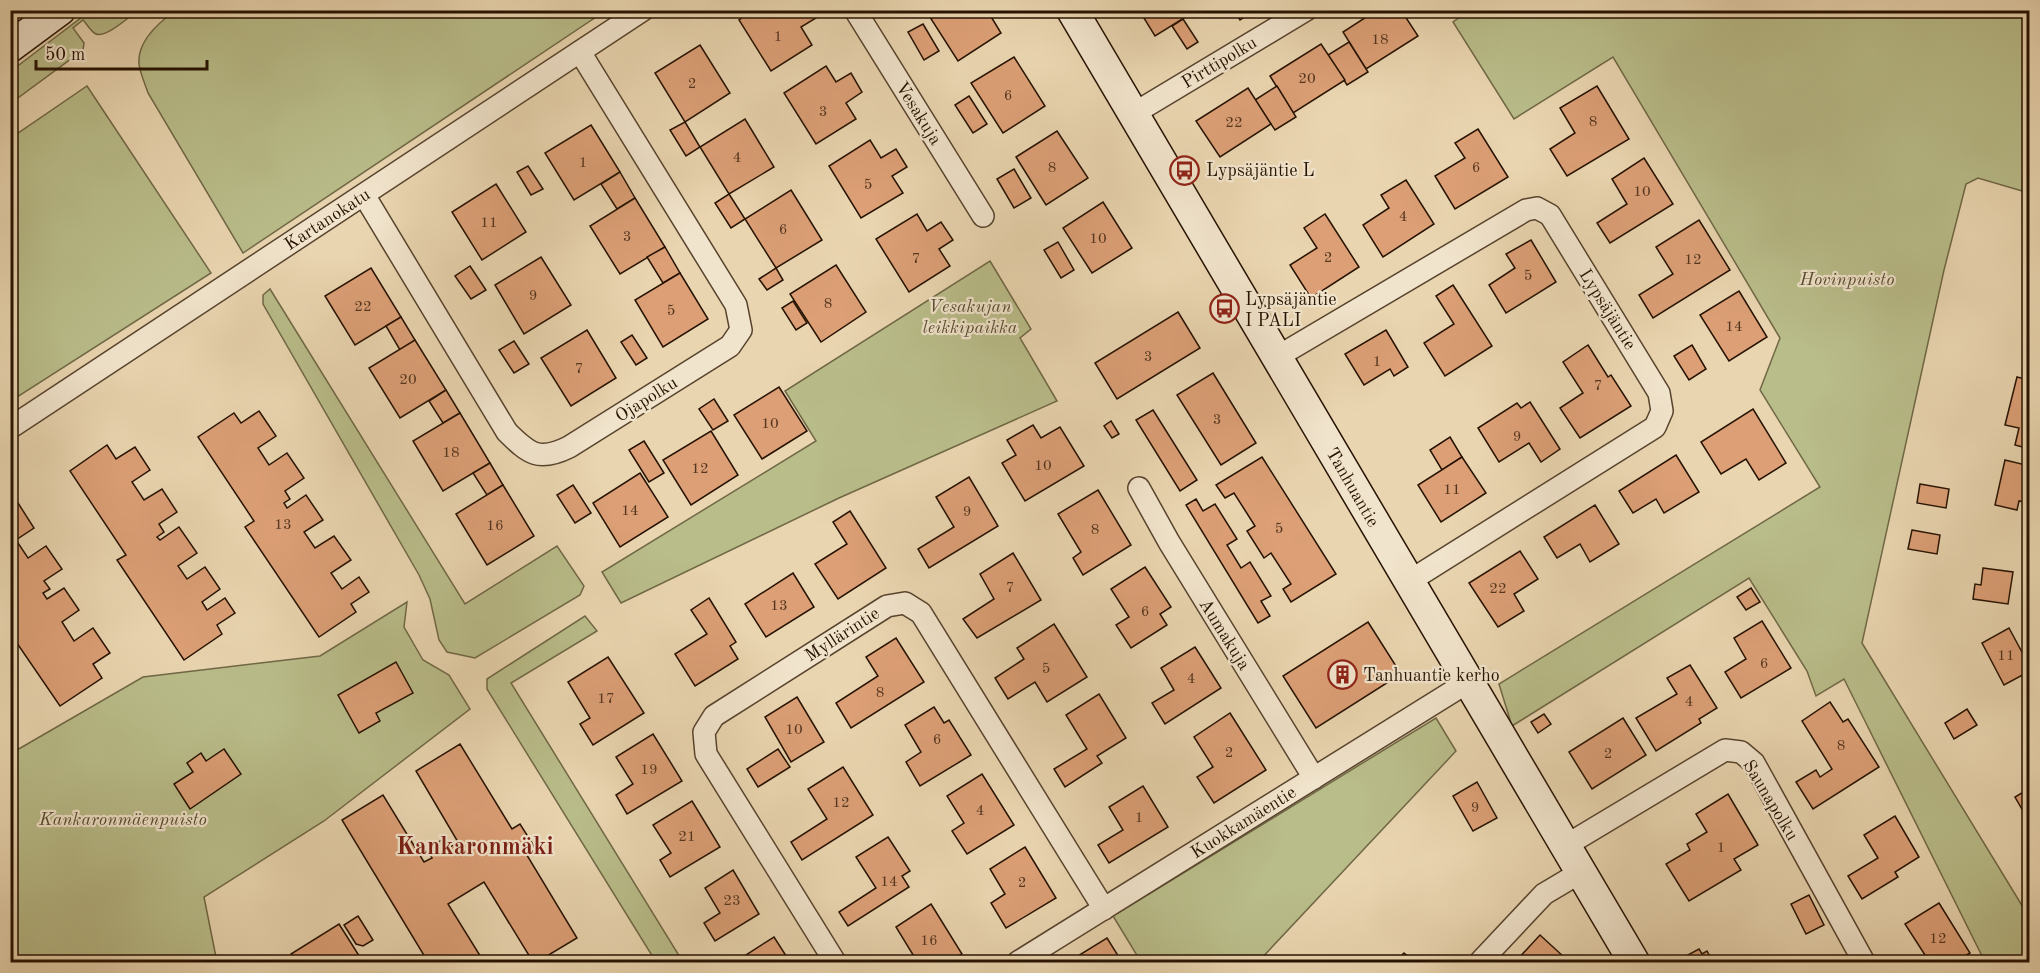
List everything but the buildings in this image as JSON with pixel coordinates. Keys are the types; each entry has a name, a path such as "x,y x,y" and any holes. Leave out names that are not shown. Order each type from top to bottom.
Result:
{"street":[{"path":"10,47 60,10"},
{"name":"Kartanokatu","path":"10,428 643,10"},
{"name":"Vesakuja","path":"855,10 983,216"},
{"name":"Tanhuantie","path":"1072,10 1634,963"},
{"name":"Pirttipolku","path":"1133,114 1306,10"},
{"name":"Ojapolku","path":"364,195 507,432 522,447 536,455 554,455 569,447 730,346 741,330 736,305 580,52"},
{"name":"Lypsäjäntie","path":"1277,357 1526,210 1537,208 1550,215 1659,393 1662,411 1654,427 1408,582"},
{"name":"Aumakuja","path":"1139,488 1169,542 1314,778"},
{"name":"Myllärintie","path":"835,963 706,754 704,732 714,716 887,606 906,603 921,614 1104,909"},
{"name":"Kuokkamäentie","path":"1018,963 1468,682"},
{"name":"Saunapolku","path":"1565,846 1725,750 1741,752 1754,763 1864,963"},
{"path":"1480,963 1545,894 1581,872"}],"green space":[{"name":"Hovinpuisto","path":"1470,10 2029,11 2029,193 1978,178 1966,184 1944,270 1862,643 2029,917 2029,962 1972,962 1982,956 1844,679 1816,696 1807,671 1749,578 1512,726 1499,684 1820,487 1760,390 1780,338 1613,57 1514,119 1453,22"},
{"path":"90,11 137,11 106,33 100,34 94,33 83,20 73,28 84,43 83,50 11,103 11,71"},
{"path":"175,11 605,11 243,253 148,93 140,71 139,56 145,40 162,21"},
{"path":"87,86 211,273 11,401 11,138"},
{"name":"Vesakujan leikkipaikka","path":"990,261 1031,329 1020,338 1057,401 839,498 621,603 602,572 816,441 785,391"},
{"path":"270,289 465,604 557,546 584,586 580,595 475,658 447,652 439,640 430,599 419,575 263,304 263,295"},
{"name":"Kankaronmäenpuisto","path":"407,602 404,627 423,660 449,675 470,709 324,821 204,897 217,962 11,962 10,754 143,677 320,656"},
{"path":"585,616 597,631 511,683 683,962 656,962 487,689 487,679"},
{"path":"1436,718 1456,751 1258,962 1141,962 1113,916"}],"place":[{"name":"Lypsäjäntie L","path":"1185,170"},
{"name":"Lypsäjäntie I PALI","path":"1224,309"},
{"name":"Tanhuantie kerho","path":"1342,675"}],"district":[{"name":"Kankaronmäki","path":"475,846"}]}
